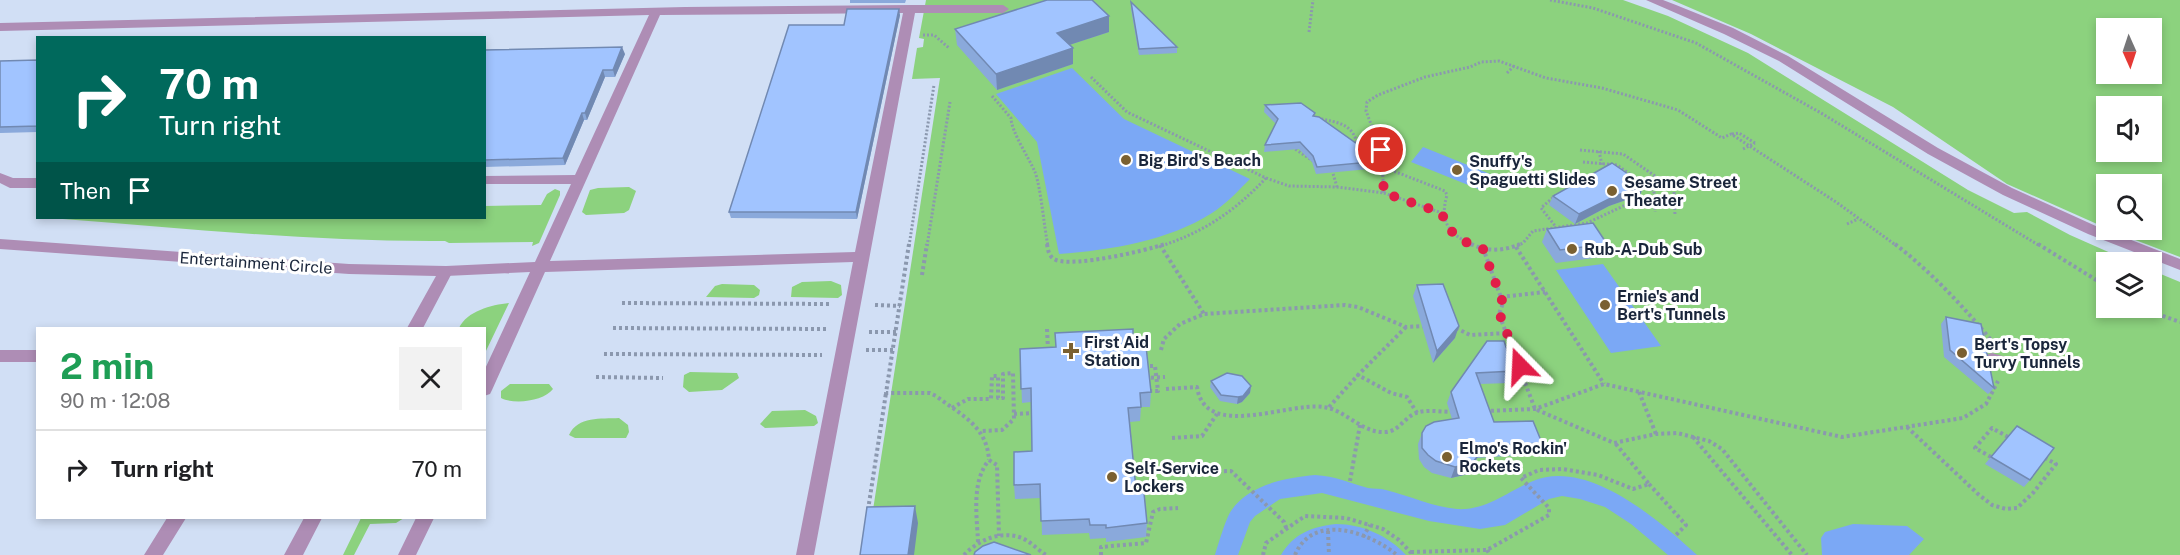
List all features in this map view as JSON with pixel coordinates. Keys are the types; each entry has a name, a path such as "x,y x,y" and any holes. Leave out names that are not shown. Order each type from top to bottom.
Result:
{"street":[{"path":"1652,0 1700,18 1773,52 1952,162 2021,199 2091,231 2180,265"},
{"path":"0,27 656,12 688,5 1003,9"},
{"path":"806,555 910,9"},
{"path":"486,386 656,12"},
{"path":"0,177 10,183 36,183"},
{"path":"486,180 581,179"},
{"name":"Entertainment Circle","path":"0,244 397,272 861,257"},
{"path":"416,327 446,271"},
{"path":"0,356 36,356"},
{"path":"153,555 176,519"},
{"path":"293,555 312,519"},
{"path":"407,555 425,519"}],"path":[{"path":"1309,32 1313,0"},
{"path":"1550,0 1593,8 1696,43 1821,113 2096,280"},
{"path":"905,35 934,35 949,48"},
{"path":"1384,193 1381,150 1366,111 1367,102 1408,83 1481,62 1499,61 1546,78 1602,88 1678,110 1722,138"},
{"path":"1507,73 1512,67"},
{"path":"1091,76 1127,112 1266,178 1289,186 1338,187 1384,193 1442,213"},
{"path":"867,520 934,85"},
{"path":"992,96 1011,118 1011,126 1020,135 1028,162 1035,172 1050,257 1056,261 1084,260 1160,245 1214,224 1266,178"},
{"path":"922,275 950,102"},
{"path":"1311,118 1335,120 1353,130 1359,147 1355,154"},
{"path":"1716,140 1739,133 1755,143 1743,149"},
{"path":"1476,411 1535,409 1604,384 1842,437 1941,423 1981,410 1997,383 1994,344 1961,306 1913,260 1731,134"},
{"path":"1287,141 1297,152 1316,163"},
{"path":"1580,150 1623,154 1674,189 1675,216"},
{"path":"1599,151 1603,171"},
{"path":"1626,162 1631,160"},
{"path":"1583,162 1617,165 1654,191 1655,213"},
{"path":"1330,164 1338,187"},
{"path":"1383,167 1445,191 1447,195 1442,213 1446,227 1456,237 1483,249 1497,250 1516,247 1530,238 1533,231 1587,223 1632,202 1634,197 1675,204"},
{"path":"1627,182 1648,171"},
{"path":"1556,227 1541,208 1550,198 1561,193"},
{"path":"1847,224 1856,220"},
{"path":"1160,245 1204,314"},
{"path":"1516,247 1604,384"},
{"path":"1483,249 1502,297 1500,314 1535,409 1614,443 1686,525 1676,535"},
{"path":"1502,297 1545,292"},
{"path":"622,303 838,304"},
{"path":"1161,350 1164,339 1180,324 1204,314 1345,305 1358,307 1406,327 1436,326"},
{"path":"2162,316 2180,322"},
{"path":"1452,326 1465,334 1507,333"},
{"path":"1329,406 1406,327"},
{"path":"614,328 832,329"},
{"path":"1047,329 1048,353"},
{"path":"1048,344 1056,344"},
{"path":"1508,351 1514,351"},
{"path":"604,354 826,355"},
{"path":"1140,366 1155,366 1158,391 1143,391"},
{"path":"1506,371 1510,371 1513,381 1525,381"},
{"path":"952,408 968,399 992,399 992,376 998,376 998,398 1003,398 1004,374 1013,373 1014,419 1007,427 981,432"},
{"path":"1358,375 1391,393 1407,397 1417,413"},
{"path":"596,377 663,378"},
{"path":"1136,379 1165,377"},
{"path":"1166,389 1197,387 1202,403 1217,414 1236,417 1253,413 1329,406 1360,425 1386,432 1394,430 1417,413 1464,411"},
{"path":"886,393 930,393 981,432 988,444 989,460"},
{"path":"1639,393 1656,434"},
{"path":"1014,414 1042,412"},
{"path":"1172,438 1202,436 1217,414"},
{"path":"1350,481 1360,425"},
{"path":"1907,427 1992,505 2006,509 2017,507 2033,493 2056,464 2045,458"},
{"path":"1991,457 1975,448 1992,428 2008,437"},
{"path":"1614,443 1656,434 1677,433 1709,441 1722,449 1807,555"},
{"path":"1693,436 1792,555"},
{"path":"989,460 997,465 999,480 999,536"},
{"path":"978,542 978,481 982,465 989,460"},
{"path":"1263,555 1266,543 1305,516 1346,518 1371,524 1399,540 1412,553 1489,552 1549,515 1549,508 1521,478 1524,475 1534,471 1559,468 1607,477 1633,489 1649,484"},
{"path":"1176,472 1225,470 1237,476 1284,522 1287,530"},
{"path":"1101,555 1101,547 1146,543 1153,512 1160,508 1178,508"},
{"path":"1363,537 1371,524"},
{"path":"1295,555 1298,545 1316,531 1349,531 1389,547 1397,555"},
{"path":"1328,531 1329,555"},
{"path":"963,555 978,542 999,536 1023,539 1046,555"}],"green space":[{"path":"926,0 1623,0 1668,16 1748,53 1968,190 2014,213 2027,212 2108,252 2096,252 2096,318 2162,318 2162,275 2180,282 2180,555 866,555 940,78 912,79 917,48 923,47 924,39 919,38"},
{"path":"1672,0 2180,0 2180,257 2135,240 2162,240 2162,174 2096,174 2096,224 2007,184 1893,107 1751,34"},
{"path":"629,187 636,191 629,210 624,213 586,215 582,212 590,190"},
{"path":"555,189 560,191 539,243 532,246 533,242 449,243 445,241 297,237 62,219 486,219 486,206 541,205 547,194"},
{"path":"831,281 841,285 842,295 838,298 791,297 792,287 802,282"},
{"path":"722,284 754,285 760,290 759,295 754,298 706,297 715,286"},
{"path":"509,303 486,351 486,327 460,327 474,313 495,305"},
{"path":"690,372 737,373 739,378 722,390 689,392 683,387 684,375"},
{"path":"510,384 549,384 553,389 529,401 501,398 501,391"},
{"path":"805,410 816,416 818,423 814,426 765,428 760,424 772,411"},
{"path":"619,418 628,425 629,432 626,438 575,438 569,435 578,424 591,420"},
{"path":"361,519 402,519 396,523 370,524 354,555 343,555"}],"water":[{"name":"Big Bird's Beach","path":"1072,68 1124,119 1250,179 1217,209 1177,231 1119,247 1059,254 1037,142 996,94"},
{"name":"Snuffy's Spaguetti Slides","path":"1423,147 1495,176 1483,191 1411,162"},
{"name":"Ernie's and Bert's Tunnels","path":"1603,264 1661,346 1611,353 1556,270"},
{"path":"1315,475 1336,478 1368,488 1384,489 1430,504 1457,509 1488,504 1533,481 1554,476 1577,478 1599,485 1622,497 1664,526 1697,555 1668,555 1631,524 1605,507 1562,496 1549,499 1505,525 1480,529 1429,521 1322,493 1280,499 1250,522 1238,555 1215,555 1229,514 1248,494 1269,484"},
{"path":"1336,524 1356,526 1374,532 1392,542 1406,555 1281,555 1292,541 1304,532"},
{"path":"1853,524 1907,526 1924,539 1909,555 1822,555 1821,538 1825,532"}],"building":[{"path":"1047,0 1092,0 1109,16 1057,33 1073,48 996,74 955,29"},
{"path":"1131,2 1177,47 1139,49"},
{"path":"847,9 899,9 856,212 729,212 789,25 844,25"},
{"path":"622,47 613,70 603,70 563,158 486,160 486,50"},
{"path":"36,60 36,126 0,127 0,61"},
{"path":"1301,103 1315,113 1313,116 1319,117 1381,161 1317,167 1313,156 1300,142 1265,145 1278,119 1265,105"},
{"path":"1612,163 1644,185 1579,214 1553,196"},
{"path":"1593,223 1607,244 1560,250 1547,229"},
{"path":"1443,284 1459,326 1437,351 1417,285"},
{"name":"Bert's Topsy Turvy Tunnels","path":"1946,317 1981,324 1994,388 1950,350"},
{"path":"1133,329 1133,337 1145,337 1151,392 1140,393 1141,407 1128,408 1136,489 1144,493 1147,523 1106,528 1106,525 1090,525 1089,519 1041,521 1040,484 1014,485 1014,452 1032,451 1031,388 1021,389 1020,349 1056,347 1055,333"},
{"path":"1487,341 1504,341 1514,371 1476,373 1494,422 1533,421 1542,443 1481,446 1472,463 1455,467 1436,461 1422,448 1422,433 1426,426 1434,422 1459,418 1451,392"},
{"path":"1227,373 1242,376 1251,386 1243,396 1221,395 1211,381"},
{"path":"2017,426 2054,448 2030,480 1991,457"},
{"path":"915,506 908,555 860,555 867,507"},
{"path":"994,542 1031,555 974,555 983,546"}],"place":[{"name":"Big Bird's Beach","path":"1126,160"},
{"name":"Snuffy's Spaguetti Slides","path":"1457,170"},
{"name":"Sesame Street Theater","path":"1612,191"},
{"name":"Rub-A-Dub Sub","path":"1572,249"},
{"name":"Ernie's and Bert's Tunnels","path":"1605,305"},
{"name":"First Aid Station","path":"1071,351"},
{"name":"Bert's Topsy Turvy Tunnels","path":"1962,353"},
{"name":"Elmo's Rockin' Rockets","path":"1447,457"},
{"name":"Self-Service Lockers","path":"1112,477"}],"route":[{"path":"1381,150 1384,193 1442,213 1446,227 1456,237 1483,249 1502,297 1501,318 1520,366"}]}
